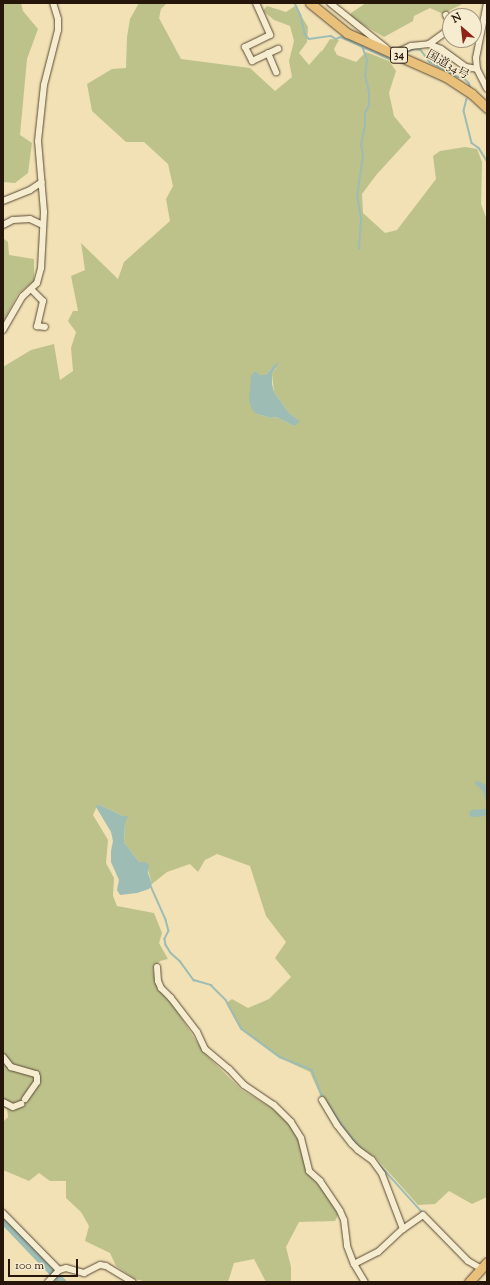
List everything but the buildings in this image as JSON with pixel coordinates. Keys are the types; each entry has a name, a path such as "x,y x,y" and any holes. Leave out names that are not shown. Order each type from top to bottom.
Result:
{"highway":[{"name":"国道34号","path":"310,3 348,33 446,77 472,94 487,108"},
{"path":"469,1282 484,1265"}],"street":[{"path":"3,330 23,296 37,283 40,272 43,225 42,182 38,141 44,85 58,30 58,19 53,3"},
{"path":"256,3 270,35 245,47 252,61 278,49"},
{"path":"330,3 391,51 411,46 429,44 441,49 466,67 477,69"},
{"path":"487,3 477,47 477,69 487,90"},
{"path":"429,44 442,35"},
{"path":"268,53 276,72"},
{"path":"3,201 30,190 42,182"},
{"path":"3,225 13,220 30,219 43,225"},
{"path":"31,289 42,301 37,326 45,327"},
{"path":"157,967 158,981 161,988 171,998 196,1032 205,1049 229,1069 244,1085 274,1105 291,1122 301,1138 309,1171 320,1181 340,1211 344,1220 345,1238 354,1264 364,1282"},
{"path":"3,1057 11,1068 36,1074 37,1077 37,1082 23,1102 13,1107 3,1102"},
{"path":"322,1100 337,1125 352,1144 372,1160 382,1174 403,1229"},
{"path":"3,1213 58,1271"},
{"path":"354,1264 378,1252 403,1229 423,1214 468,1261 484,1265"},
{"path":"50,1280 58,1271 66,1268 84,1273 100,1265 106,1266 133,1282"}],"green space":[{"path":"3,3 21,3 23,11 38,29 27,59 20,135 32,143 28,173 15,183 3,182"},
{"path":"139,3 167,3 161,9 159,18 181,59 250,68 275,91 292,77 289,61 294,41 290,26 274,20 263,11 267,6 286,12 295,6 308,27 307,42 299,53 309,65 322,50 321,53 330,39 339,40 334,49 337,55 356,62 366,52 389,61 396,71 389,93 394,116 411,137 377,174 362,194 363,213 385,233 397,230 436,179 433,156 440,151 465,147 477,149 482,162 481,204 487,220 487,1197 472,1204 449,1191 435,1204 418,1205 376,1158 359,1147 339,1124 321,1097 310,1072 278,1057 240,1029 226,1003 232,999 248,1008 269,999 291,977 275,958 286,942 266,916 250,866 217,854 205,860 198,872 190,864 167,872 152,884 146,862 139,862 124,842 125,823 123,816 98,804 93,815 108,840 106,863 114,878 113,896 117,906 154,913 162,933 159,943 168,959 160,961 153,969 157,986 175,1008 204,1053 242,1090 273,1109 289,1123 299,1138 306,1171 322,1189 339,1213 335,1221 299,1222 286,1247 291,1267 291,1282 266,1282 254,1259 234,1263 228,1282 147,1282 135,1279 116,1266 110,1253 85,1241 89,1226 81,1212 66,1198 66,1181 50,1181 39,1173 29,1181 3,1170 3,1122 8,1117 7,1109 3,1107 3,367 31,350 54,344 60,380 73,371 71,348 76,332 68,321 73,311 78,311 71,276 85,270 81,243 118,279 124,262 170,221 166,199 173,186 168,164 144,142 126,142 92,111 87,84 112,69 126,68 127,37 130,19","holes":["274,365 276,368 272,374 274,392 289,413 297,419 294,426 276,417 271,418 257,414 254,371 260,375 266,375"]},
{"path":"366,3 464,3 454,8 442,8 442,14 430,8 414,16 413,21 384,37 350,17 351,13"},
{"path":"3,238 8,242 9,255 34,259 34,281 18,294 3,322"}],"water":[{"path":"279,362 272,374 272,384 274,392 289,413 300,422 294,426 276,417 271,418 257,414 252,410 249,400 251,376 255,371 260,375 266,375 274,365"},
{"path":"478,781 487,786 487,804 483,791 476,785 475,782"},
{"path":"98,804 123,816 128,816 125,823 124,842 139,862 146,862 149,865 148,873 152,884 149,889 137,893 120,895 117,890 119,880 111,862 113,841 111,832 96,807"},
{"path":"487,807 487,816 471,817 469,814 471,810 485,809"}],"waterway":[{"path":"295,3 301,16 305,34 309,39 331,36 336,39 341,37 392,60"},
{"path":"359,249 361,218 357,196 363,156 361,145 365,125 365,113 369,105 369,92 365,76 367,60 362,46"},
{"path":"406,52 415,49 421,50 430,62 458,77 462,76 469,83 471,89"},
{"path":"467,99 464,111 472,143 479,148 487,161"},
{"path":"151,886 166,920 169,931 165,939 166,945 171,953 180,961 194,980 211,985 226,1000 242,1029 280,1057 312,1070 324,1099"},
{"path":"328,1103 341,1124 362,1150"},
{"path":"379,1164 423,1213"},
{"path":"3,1220 62,1282"}]}
